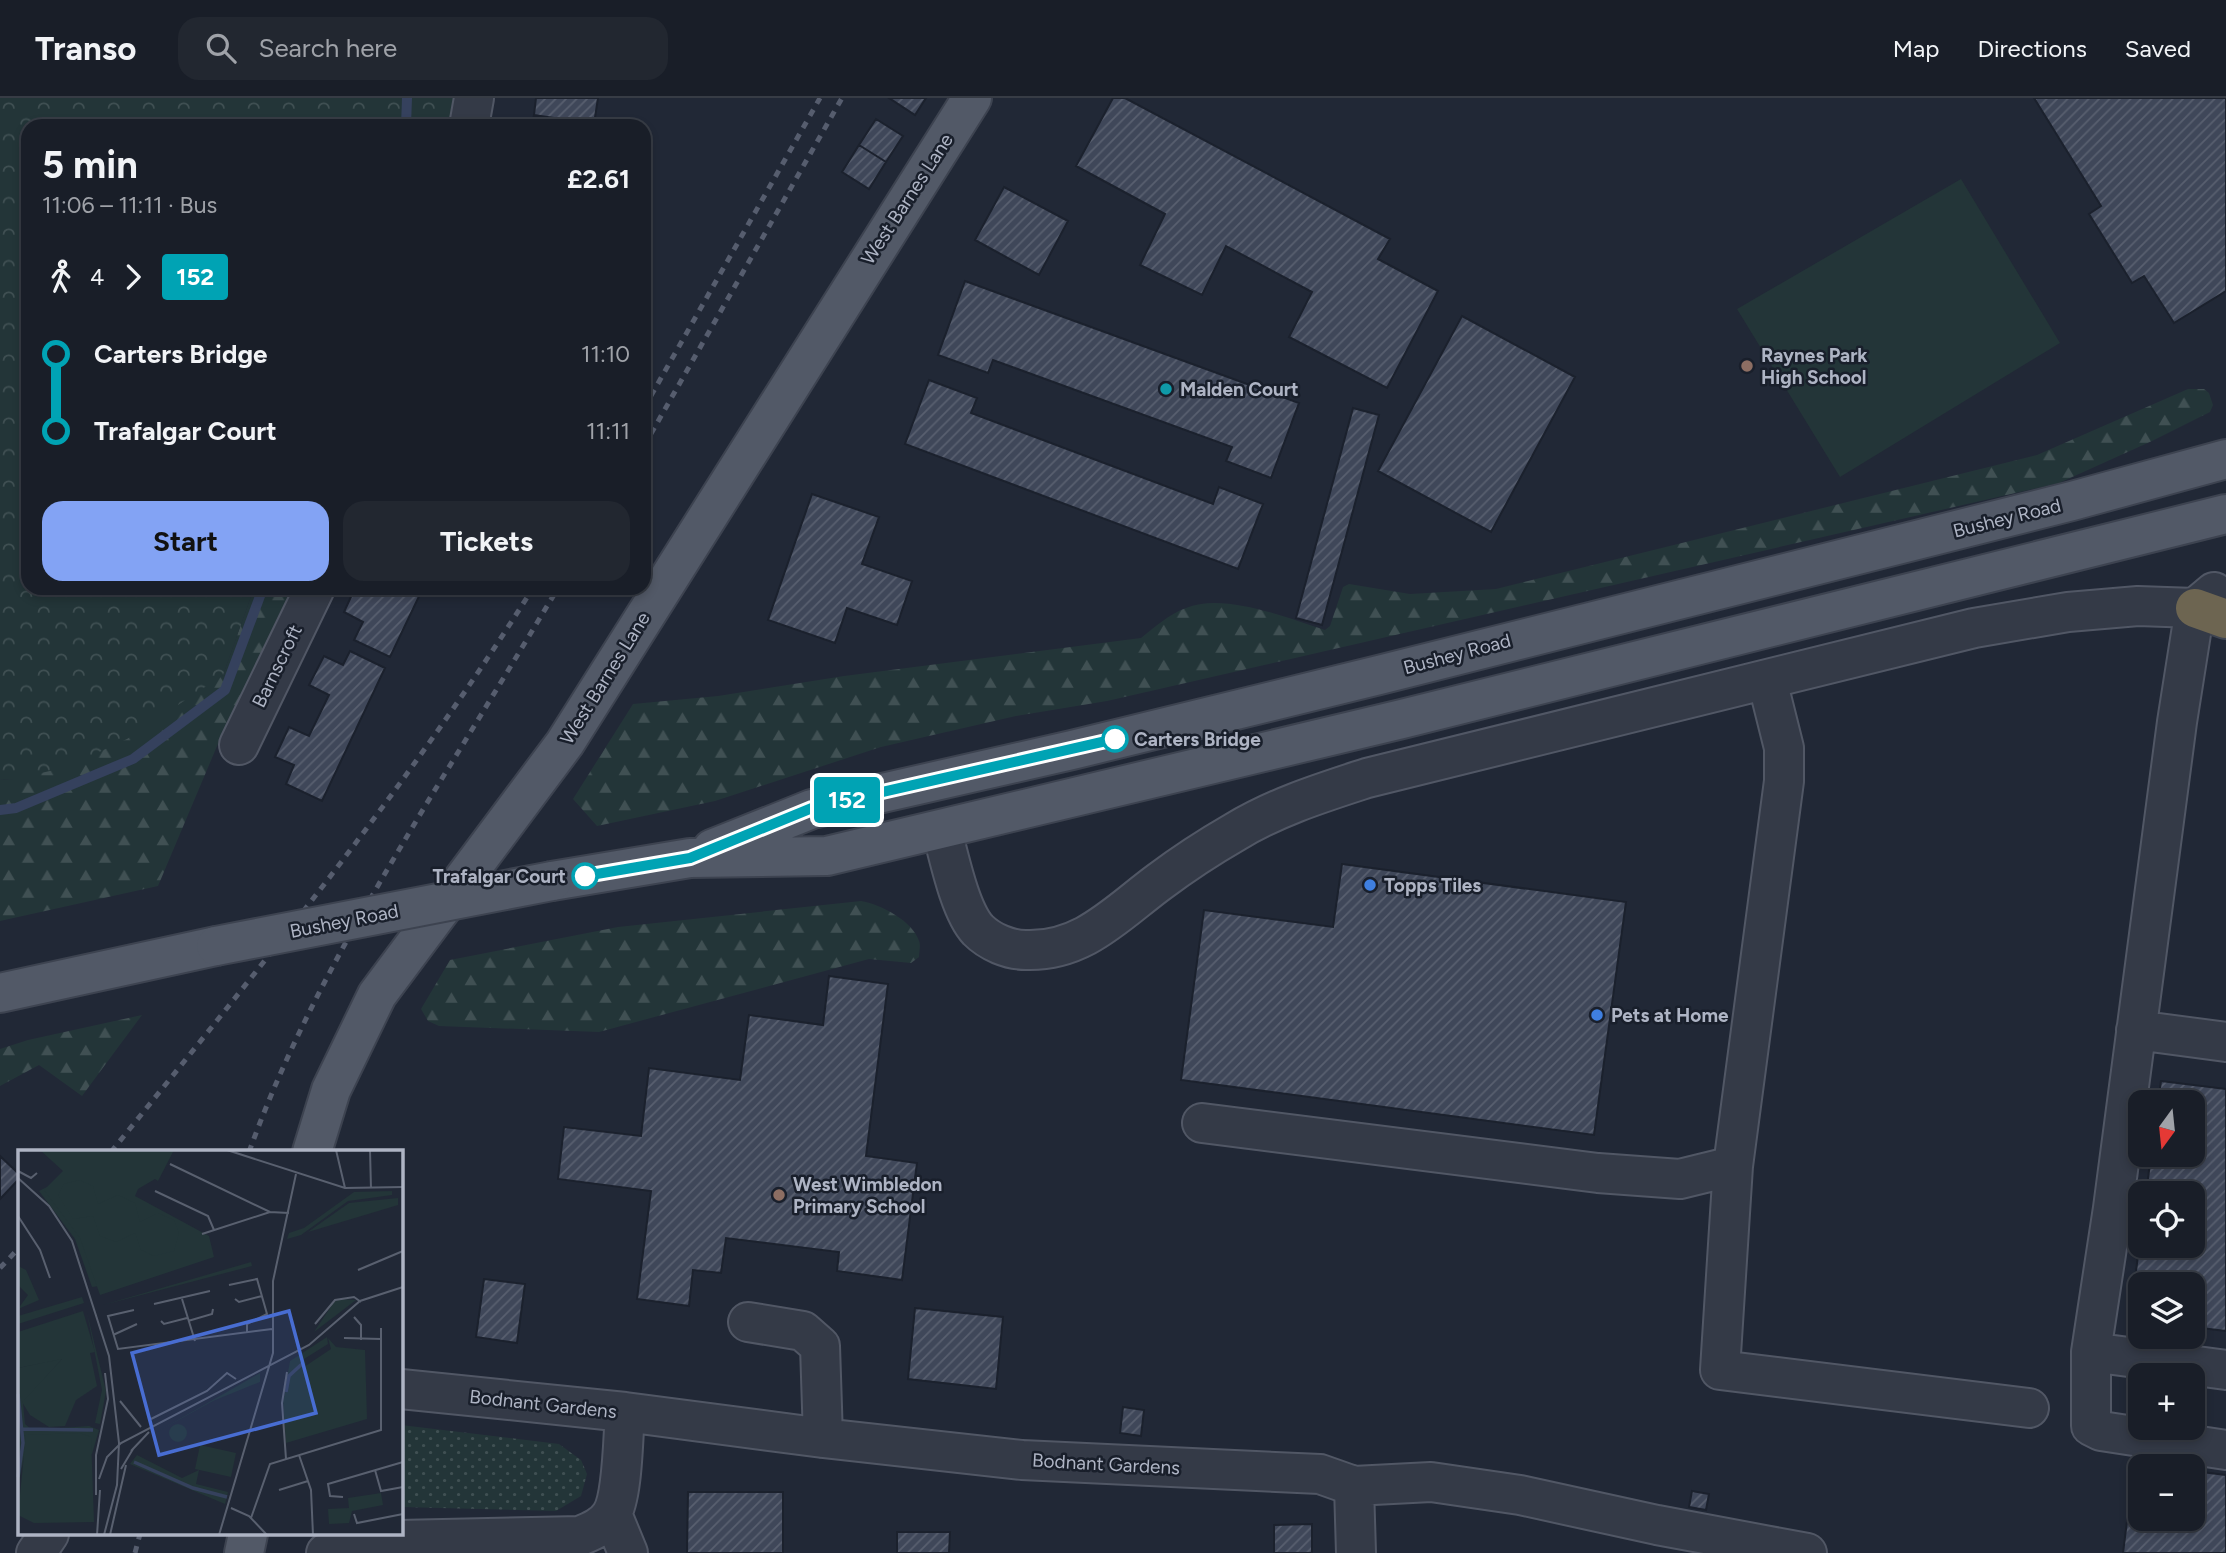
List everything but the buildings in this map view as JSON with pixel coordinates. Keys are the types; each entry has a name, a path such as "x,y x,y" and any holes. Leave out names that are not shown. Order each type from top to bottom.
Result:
{"main road":[{"name":"West Barnes Lane","path":"313,1150 331,1090 377,996 565,744 972,98"},
{"name":"Bushey Road","path":"690,858 812,808 1072,750 1380,675 2221,464"},
{"name":"Bushey Road","path":"0,993 216,946 552,881 690,858 827,856 942,831 1402,719 2226,514"}],"street":[{"path":"470,119 474,98"},
{"path":"2226,582 2177,722 2113,1208 2091,1352 2091,1426 2101,1431 2226,1450"},
{"name":"Barnscroft","path":"239,745 312,595"},
{"path":"942,831 957,885 977,929 997,943 1017,950 1040,951 1071,944 1107,923 1160,881 1233,833 1302,799 1367,778 1974,628 2068,612 2138,606 2216,610"},
{"path":"1766,680 1784,748 1784,781 1733,1166 1720,1370 2029,1408"},
{"path":"2136,1030 2226,1042"},
{"path":"1202,1123 1598,1173 1680,1179 1733,1166"},
{"path":"748,1322 803,1331 820,1346 823,1438"},
{"path":"2091,1352 2226,1370"},
{"name":"Bodnant Gardens","path":"402,1390 625,1412 1022,1460 1320,1474 1354,1486 1432,1482 1520,1495 1657,1525 1807,1553"},
{"path":"326,1553 353,1541 580,1535 598,1528 612,1514 617,1499 625,1412"},
{"path":"1354,1486 1356,1553"},
{"path":"612,1514 628,1553"},
{"path":"36,1553 48,1536"}],"green space":[{"path":"0,98 455,98 450,119 21,119 21,595 252,595 223,675 127,739 67,767 11,780 0,779"},
{"path":"1961,179 2060,343 1840,477 1737,309"},
{"path":"2188,389 2204,389 2209,393 2213,405 2210,412 2059,483 1107,701 1016,716 881,747 715,801 597,826 573,799 633,704 718,696 844,676 1141,638 1174,614 1201,604 1218,603 1255,608 1325,630 1330,626 1343,587 1349,584 1410,594 1496,589 2037,455"},
{"path":"252,595 290,595 220,739 158,886 0,921 0,779 11,780 223,675"},
{"path":"861,901 886,910 903,920 916,934 920,943 919,957 911,963 869,959 599,1032 439,1026 428,1021 421,1009 450,960 618,927"},
{"path":"142,1015 82,1096 39,1065 0,1086 0,1049 28,1040"},
{"path":"402,1425 559,1444 581,1460 587,1474 581,1496 556,1511 402,1507"}],"waterway":[{"path":"406,119 407,98"},
{"path":"0,810 16,808 133,759 225,690 260,595"}],"railway":[{"path":"651,396 820,98"},
{"path":"651,434 842,98"},
{"path":"113,1150 276,946 383,806 485,662 528,595"},
{"path":"250,1150 287,1058 356,924 554,595"},
{"path":"0,1268 18,1249"},
{"path":"135,1553 139,1536"}],"bus line":[{"name":"152","path":"585,876 690,858 812,808 1115,739"}],"place":[{"name":"Raynes Park High School","path":"1747,366"},
{"name":"Malden Court","path":"1166,389"},
{"name":"Carters Bridge","path":"1115,739"},
{"name":"Trafalgar Court","path":"585,876"},
{"name":"Topps Tiles","path":"1370,885"},
{"name":"Pets at Home","path":"1597,1015"},
{"name":"West Wimbledon Primary School","path":"779,1195"}]}
